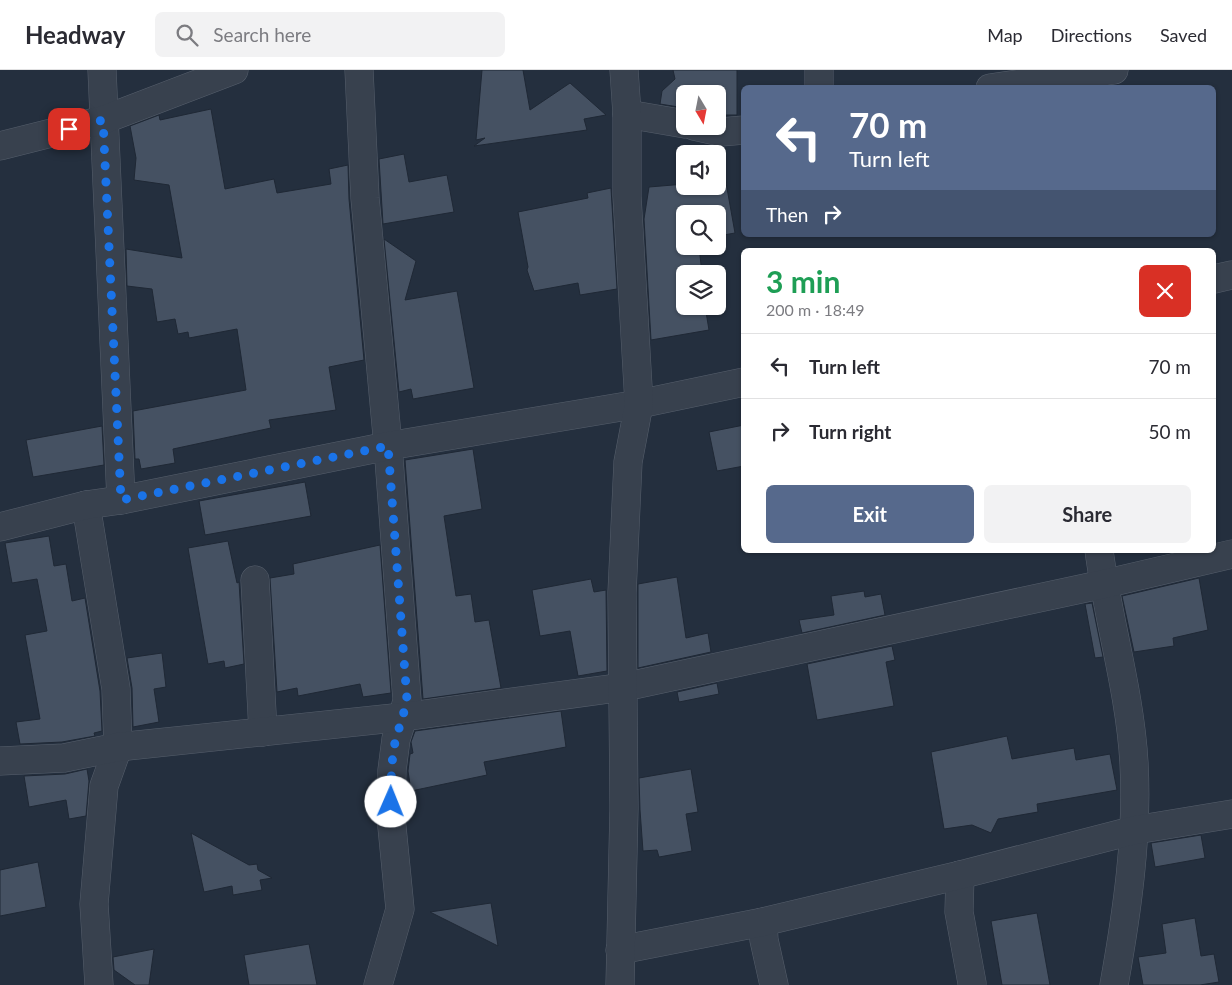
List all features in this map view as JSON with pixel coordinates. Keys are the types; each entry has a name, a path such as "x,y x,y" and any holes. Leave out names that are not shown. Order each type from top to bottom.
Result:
{"street":[{"path":"102,70 121,500"},
{"path":"0,146 103,120 234,70"},
{"path":"359,70 365,198 388,446 407,700 396,739 391,808 400,909 378,985"},
{"path":"620,985 624,808 622,593 628,462 639,404 628,196 627,114 624,70"},
{"path":"819,70 819,85"},
{"path":"1011,85 1114,70"},
{"path":"627,114 676,122"},
{"path":"726,132 741,130"},
{"path":"1216,279 1232,275"},
{"path":"0,527 86,505 121,500 388,446 639,404 741,383"},
{"path":"86,505 116,689 118,747 104,786 95,894 99,985"},
{"path":"1100,553 1104,584 1127,705 1134,762 1135,830 1114,985"},
{"path":"0,761 64,758 118,747 403,717 624,687 1104,584 1232,554"},
{"path":"255,580 263,732"},
{"path":"620,950 763,922 960,875 1135,830 1232,814"},
{"path":"960,875 958,912 972,983"},
{"path":"763,922 764,940 774,985"}],"building":[{"path":"482,70 523,70 530,110 570,83 606,115 584,119 587,130 474,146 485,138 476,140"},
{"path":"673,70 737,70 737,115 726,115 726,85 676,85 676,107 660,104 662,91 675,79"},
{"path":"211,109 225,189 274,179 277,193 331,184 329,169 348,165 349,199 364,360 329,367 336,410 269,420 271,428 173,449 175,463 141,469 139,459 135,459 133,411 246,390 237,329 189,338 188,332 178,334 175,319 157,322 152,289 127,286 126,249 182,258 169,185 134,180 136,158 130,126 159,115 160,120"},
{"path":"404,154 409,182 447,175 454,212 383,224 379,159"},
{"path":"726,183 735,233 726,235 726,205 676,205 676,255 700,255 701,265 676,265 676,315 706,315 709,330 651,340 644,219 649,187 676,185 676,195 726,195"},
{"path":"611,188 617,289 580,295 578,283 534,291 527,270 518,212 588,198 587,193"},
{"path":"384,239 416,261 405,300 457,291 474,388 413,399 411,389 399,392"},
{"path":"102,426 104,465 33,477 26,440"},
{"path":"741,426 741,467 717,471 709,432"},
{"path":"473,449 482,509 444,516 456,596 471,594 475,622 489,620 501,688 423,699 405,460"},
{"path":"305,482 311,516 205,535 199,501"},
{"path":"49,536 54,566 66,564 72,601 85,598 100,691 102,731 94,733 95,736 62,742 20,744 16,722 40,719 25,635 47,631 37,579 12,583 5,543"},
{"path":"228,541 237,583 239,582 244,664 225,668 224,661 208,664 188,548"},
{"path":"380,545 391,693 363,697 360,684 298,696 297,688 277,692 270,578 294,574 293,564"},
{"path":"677,577 686,638 708,633 711,652 638,668 638,584"},
{"path":"1199,578 1208,630 1173,638 1174,646 1134,652 1122,596"},
{"path":"591,579 594,592 606,590 607,671 578,676 570,631 540,636 532,590"},
{"path":"864,591 865,597 881,594 885,615 802,633 799,620 834,615 831,596"},
{"path":"1092,603 1103,657 1095,658 1085,604"},
{"path":"892,646 895,660 886,662 894,706 817,720 807,664"},
{"path":"162,653 166,687 154,689 159,722 133,727 132,688 127,658"},
{"path":"717,683 719,694 679,702 677,692"},
{"path":"561,711 566,747 484,762 487,775 411,791 408,771 410,754 413,753 411,742 415,731"},
{"path":"1007,736 1012,759 1074,748 1076,760 1110,754 1117,790 1037,804 1038,812 998,819 991,833 972,825 944,829 931,752"},
{"path":"87,769 89,781 86,816 69,819 66,800 29,807 24,776 65,774"},
{"path":"691,769 698,812 686,814 692,851 659,857 657,850 643,851 639,778"},
{"path":"191,833 249,865 257,864 258,870 272,878 260,880 262,890 233,895 232,886 204,892"},
{"path":"1201,835 1205,858 1155,867 1151,843"},
{"path":"38,862 46,907 0,916 0,870"},
{"path":"491,903 498,946 430,912"},
{"path":"1037,913 1050,985 1002,985 991,921"},
{"path":"1195,918 1201,956 1214,954 1219,982 1200,985 1143,985 1138,957 1166,953 1162,924"},
{"path":"309,944 317,985 249,985 244,955"},
{"path":"154,949 149,985 135,985 114,970 113,957"}],"route":[{"path":"69,129 103,120 121,500 388,446 407,700 396,739 392,770 391,802"}]}
